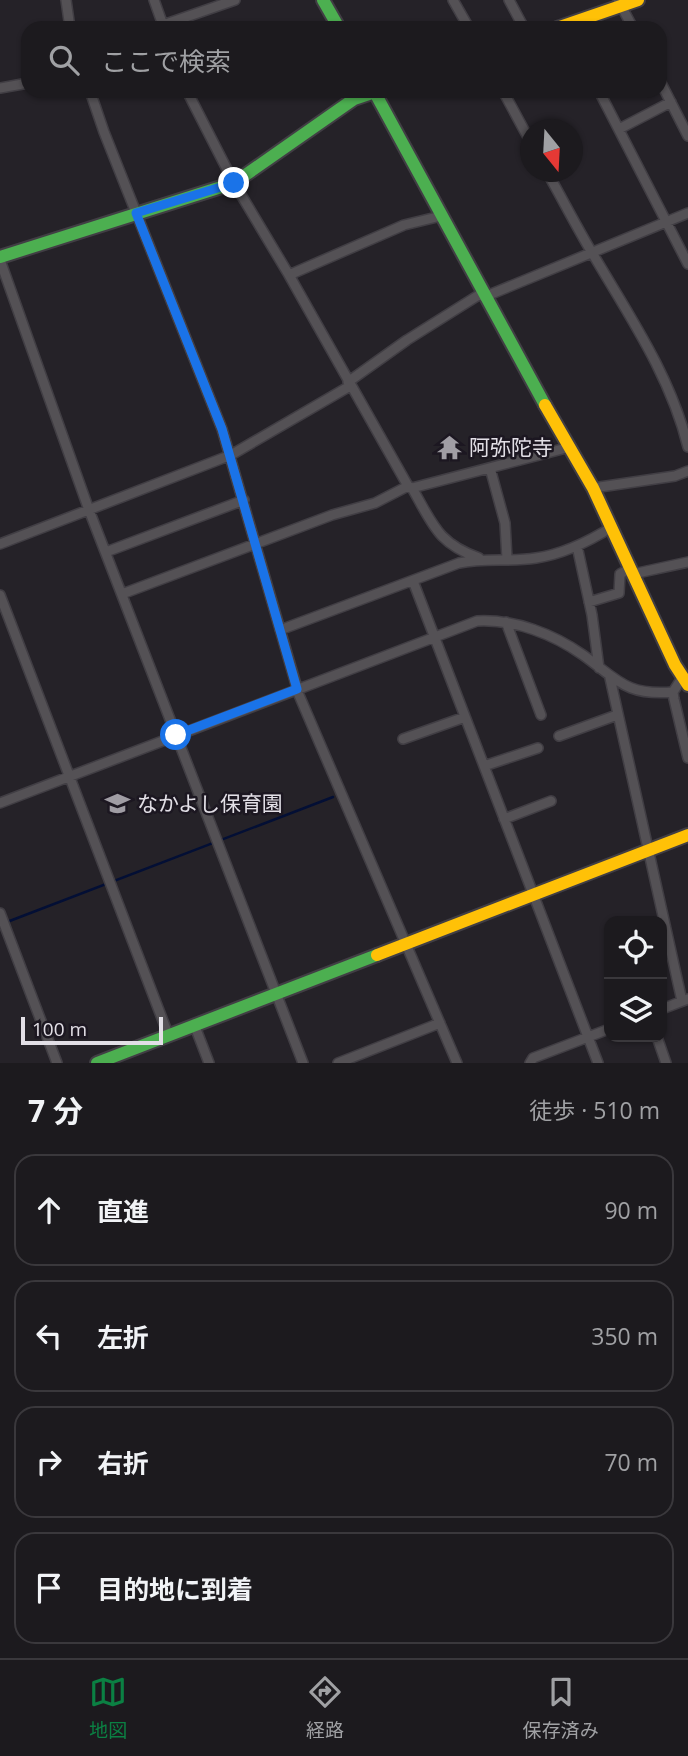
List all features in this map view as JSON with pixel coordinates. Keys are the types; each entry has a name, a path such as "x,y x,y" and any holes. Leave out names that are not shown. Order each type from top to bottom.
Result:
{"street":[{"path":"66,0 69,21"},
{"path":"154,0 161,21"},
{"path":"177,21 235,0"},
{"path":"323,0 335,21"},
{"path":"453,0 465,21"},
{"path":"509,0 520,21"},
{"path":"576,21 620,3 638,0"},
{"path":"620,3 629,21"},
{"path":"0,88 21,84"},
{"path":"667,94 688,136"},
{"path":"93,98 231,455 297,689 457,1063"},
{"path":"191,98 234,183 438,534 462,552 481,559"},
{"path":"303,1063 89,510 0,259 234,183 358,98"},
{"path":"0,803 477,621 521,625 549,636 582,655 625,688 656,694 673,692 685,682 593,488 483,295 379,98"},
{"path":"507,98 520,122"},
{"path":"603,98 688,264"},
{"path":"619,129 671,102"},
{"path":"552,182 645,341 675,408 688,447"},
{"path":"0,544 231,455 349,384 407,340 483,295 688,213"},
{"path":"289,275 404,225 441,216"},
{"path":"122,594 332,515 375,503 410,487 570,447"},
{"path":"490,468 506,530 508,559"},
{"path":"593,488 675,477 688,471"},
{"path":"106,552 244,500"},
{"path":"280,630 459,563 481,559 534,559 577,546 612,527"},
{"path":"577,546 589,602 598,668"},
{"path":"589,602 620,593 620,574 688,562"},
{"path":"413,581 598,1063"},
{"path":"0,595 169,1034"},
{"path":"506,622 541,715"},
{"path":"610,678 685,1000 667,1007"},
{"path":"673,692 688,758"},
{"path":"559,736 617,715"},
{"path":"403,739 466,717"},
{"path":"484,766 538,748"},
{"path":"504,819 551,801"},
{"path":"97,1063 120,1059 194,1024 688,835"},
{"path":"0,913 57,1063"},
{"path":"338,1063 440,1023"},
{"path":"194,1024 209,1063"},
{"path":"530,1063 533,1058 604,1032"},
{"path":"659,1042 666,1063"}],"waterway":[{"path":"7,922 333,797"}],"traffic: fast":[{"path":"323,0 335,21"},
{"path":"0,257 234,183 357,98"},
{"path":"378,98 545,405"},
{"path":"97,1063 377,955"}],"traffic: slow":[{"path":"577,21 638,0"},
{"path":"545,405 593,488 675,665 688,685"},
{"path":"377,955 688,835"}],"place":[{"name":"阿弥陀寺","path":"449,447"},
{"name":"なかよし保育園","path":"117,803"}],"route":[{"path":"176,735 297,689 231,455 136,213 234,183"}]}
